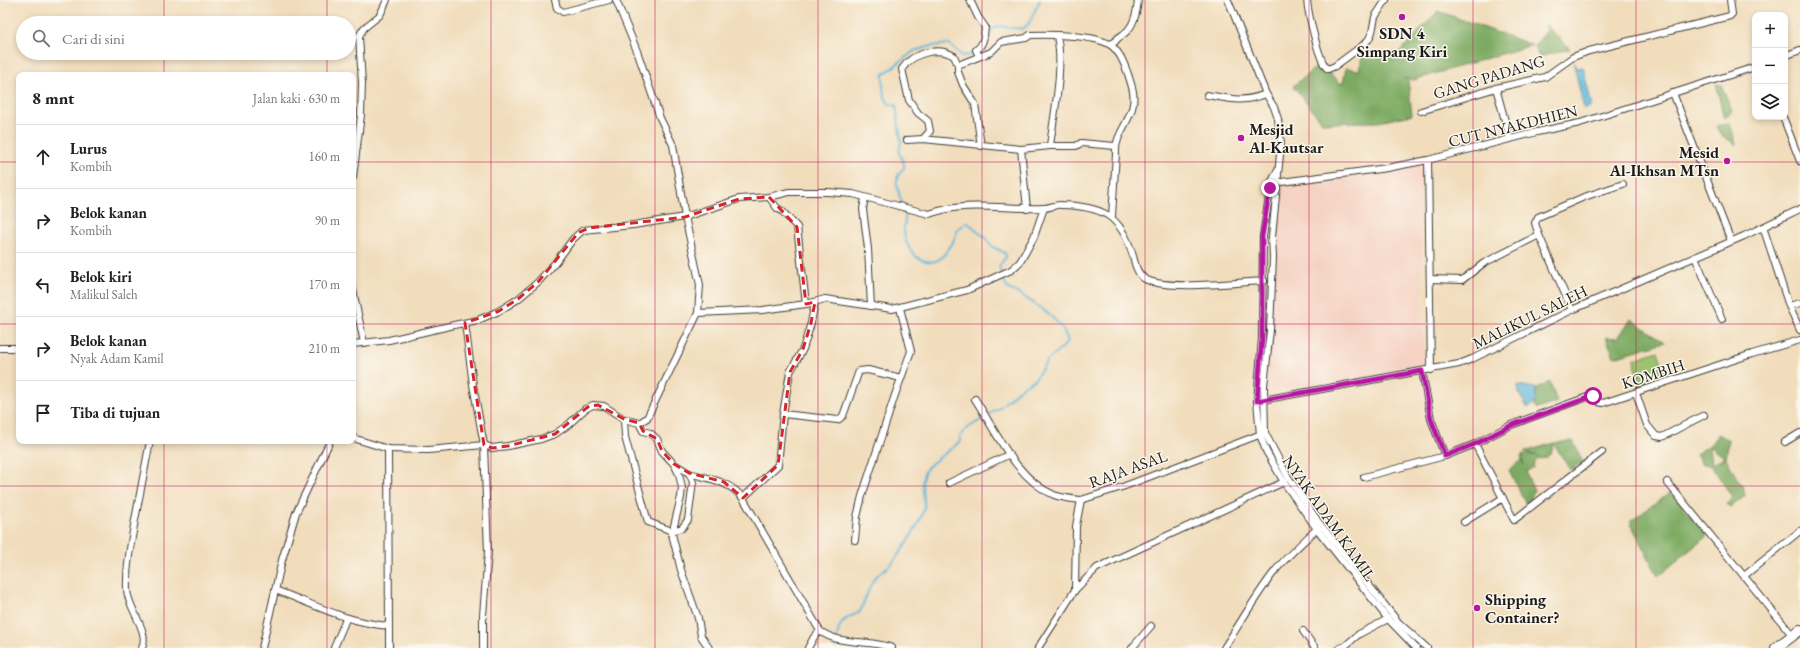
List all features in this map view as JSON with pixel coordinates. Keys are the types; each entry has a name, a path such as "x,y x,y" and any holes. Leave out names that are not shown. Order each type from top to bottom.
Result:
{"highway":[{"path":"1776,648 1798,634"},
{"path":"1784,648 1798,634"}],"street":[{"path":"356,154 361,115 362,83 360,36 364,28 380,15 386,0"},
{"path":"555,0 557,8 563,12 609,0"},
{"path":"356,439 388,449 428,450 484,445 492,448 515,445 555,434 568,426 585,410 593,405 604,406 624,419 639,423 647,418 698,313 700,285 685,217 684,200 672,145 660,118 637,51 616,0"},
{"path":"970,0 978,17 986,27 983,42 976,50 979,56"},
{"path":"1109,44 1115,42 1116,38 1129,29 1133,23 1138,0"},
{"path":"1228,0 1266,94 1274,107 1278,119 1281,144 1277,172 1279,183 1274,207 1270,322 1262,434"},
{"path":"1307,0 1323,64 1328,69 1335,66 1362,46 1368,39 1372,32 1375,17 1386,0"},
{"name":"GANG PADANG","path":"1421,111 1496,88 1545,77 1573,57 1589,51 1730,16 1732,14 1730,0"},
{"path":"958,65 991,52 1001,42 1026,38 1030,35 1096,40 1109,44 1122,58 1133,93 1131,114 1124,124 1116,146 1112,216"},
{"path":"1050,146 1057,94 1059,47 1056,36"},
{"path":"923,139 930,131 929,122 918,113 909,100 902,69 906,63 922,54 936,50 954,56 963,85 975,104 981,146"},
{"path":"1788,55 1800,50"},
{"name":"CUT NYAKDHIEN","path":"1271,183 1387,168 1428,160 1580,123 1752,68"},
{"path":"1496,88 1510,139"},
{"path":"1673,93 1731,241"},
{"path":"1207,95 1239,100 1251,99 1266,94"},
{"path":"1784,120 1800,161"},
{"path":"906,140 923,139 1021,149 1050,146 1076,146 1081,143 1116,146"},
{"path":"1021,149 1027,209"},
{"path":"1428,160 1431,370"},
{"name":"NYAK ADAM KAMIL","path":"1277,172 1271,183 1262,236 1264,281 1262,338 1257,401 1262,434 1284,482 1388,619 1416,648"},
{"path":"1572,310 1535,223 1538,217 1584,197 1623,184"},
{"path":"356,344 389,340 465,323 478,320 499,311 518,299 538,282 556,262 573,239 583,230 633,225 685,217 740,199 769,197 789,192 844,192 929,214 941,210 964,206 1027,209 1052,208 1059,204 1093,208 1112,216 1123,231 1138,273 1149,281 1180,285 1264,281"},
{"path":"769,197 777,208 782,211 797,227 806,304"},
{"path":"864,198 863,209 868,250 871,306"},
{"path":"698,313 763,310 806,304 825,299 892,309 967,290 1011,270 1026,254 1038,227 1040,216 1044,208"},
{"name":"MALIKUL SALEH","path":"1257,401 1431,370 1472,359 1572,310 1764,227 1800,209"},
{"path":"1764,227 1789,306 1800,330"},
{"path":"1430,279 1462,280 1484,263 1539,235"},
{"path":"1695,257 1722,318"},
{"path":"743,498 778,465 783,414 790,372 803,349 811,323 814,302"},
{"path":"1789,306 1800,303"},
{"path":"356,304 364,343"},
{"path":"855,540 862,496 911,351 900,308"},
{"path":"465,323 473,385 484,445 488,552 483,615 483,648"},
{"name":"KOMBIH","path":"1364,477 1445,456 1475,444 1512,425 1590,396 1595,397 1601,404 1752,354 1800,340"},
{"path":"0,348 16,348"},
{"path":"783,414 838,420 843,416 859,371 868,370 901,378"},
{"path":"1422,371 1431,419 1445,456"},
{"path":"1636,393 1647,425 1656,436 1662,437 1704,415"},
{"path":"975,399 1008,454 1040,487 1055,495 1081,500"},
{"path":"624,419 625,437 648,522 672,531 682,528 688,520 693,482 689,473"},
{"path":"639,423 643,431 650,434 657,440 662,451 674,464 679,474 682,488 672,531 681,570 698,618 701,636 709,648"},
{"path":"1785,442 1800,433"},
{"name":"RAJA ASAL","path":"1075,590 1076,526 1081,500 1262,434"},
{"path":"142,648 144,634 131,607 127,591 128,565 149,444"},
{"path":"262,648 282,560 296,513 329,444"},
{"path":"1475,444 1514,520 1563,480 1602,452"},
{"path":"388,449 389,648"},
{"path":"949,483 1008,454"},
{"path":"674,464 689,473 724,482 732,487 743,498 820,631 833,639 892,648"},
{"path":"1277,464 1288,477 1319,527 1400,623 1427,648"},
{"path":"1038,648 1075,590 1097,568 1284,482"},
{"path":"1667,482 1744,576 1798,634"},
{"path":"1464,522 1503,498"},
{"path":"1224,648 1247,612 1285,559 1319,527"},
{"path":"1744,576 1800,531"},
{"path":"275,590 346,618 368,624 389,626"},
{"path":"334,648 346,618"},
{"path":"1340,648 1345,646 1359,634 1388,619"},
{"path":"1132,648 1151,626"},
{"path":"808,648 814,637 820,631"},
{"path":"1303,631 1315,648"}],"highlighted area":[{"path":"769,197 797,227 806,304 815,302 811,323 803,349 790,372 778,465 743,498 724,482 689,473 674,464 662,451 657,439 643,431 639,423 624,419 598,405 589,406 555,434 508,446 492,448 484,445 465,323 499,311 518,299 538,282 578,233 589,228 685,217 739,199"}],"shaded area":[{"path":"1421,164 1423,366 1356,379 1259,393 1266,316 1273,187"}],"green space":[{"path":"1438,11 1532,45 1414,80 1403,78 1408,80 1412,115 1379,122 1323,123 1293,86 1320,64 1340,83 1343,83 1346,68 1359,70 1363,52 1372,57 1400,52"},
{"path":"1545,24 1570,49 1539,57 1534,47 1547,30"},
{"path":"1716,84 1721,85 1732,111 1724,119"},
{"path":"1730,123 1736,145 1720,134 1716,126"},
{"path":"1631,319 1665,342 1614,357 1606,337 1618,338"},
{"path":"1658,351 1667,379 1638,390 1635,359"},
{"path":"1550,382 1557,402 1538,409 1534,405 1537,388"},
{"path":"1718,434 1729,440 1726,458 1739,482 1742,484 1741,486 1743,484 1745,496 1731,507 1727,504 1732,497 1711,465 1701,464 1696,454 1710,445","holes":["1710,446 1725,458 1712,464"]},
{"path":"1573,441 1583,462 1570,470 1554,444 1551,453 1547,456 1547,458 1537,459 1533,466 1534,467 1526,472 1534,491 1527,506 1509,470 1521,460 1524,465 1521,456 1524,458 1522,454 1540,456 1524,452 1554,443"},
{"path":"1671,492 1707,536 1658,576 1630,522"}],"water":[{"path":"1573,61 1576,68 1583,67 1592,106 1584,109"},
{"path":"1518,385 1535,388 1536,402 1528,408 1519,394"}],"waterway":[{"path":"835,648 840,625 847,618 860,612 868,590 875,578 897,557 919,521 924,510 922,486 924,474 927,468 960,441 960,436 965,430 999,408 1021,388 1035,379 1047,361 1068,341 1057,322 1029,300 1008,289 1002,277 999,266 1006,257 1005,253 991,246 987,239 967,222 957,229 955,237 948,250 943,256 934,262 921,260 910,249 904,234 905,213 899,196 897,183 897,178 904,168 904,164 899,152 901,142 896,105 889,104 885,97 883,87 883,75 914,51 932,46 949,44 962,56 972,55 983,49 990,32 995,28 999,26 1023,29 1029,23 1040,0"}],"place":[{"name":"SDN 4 Simpang Kiri","path":"1402,17"},
{"name":"Mesjid Al-Kautsar","path":"1241,138"},
{"name":"Mesid Al-Ikhsan MTsn","path":"1727,161"},
{"name":"Shipping Container?","path":"1477,608"}],"route":[{"path":"1270,188 1262,236 1264,281 1262,338 1257,401 1422,371 1431,419 1445,456 1475,444 1512,425 1593,396"}]}
